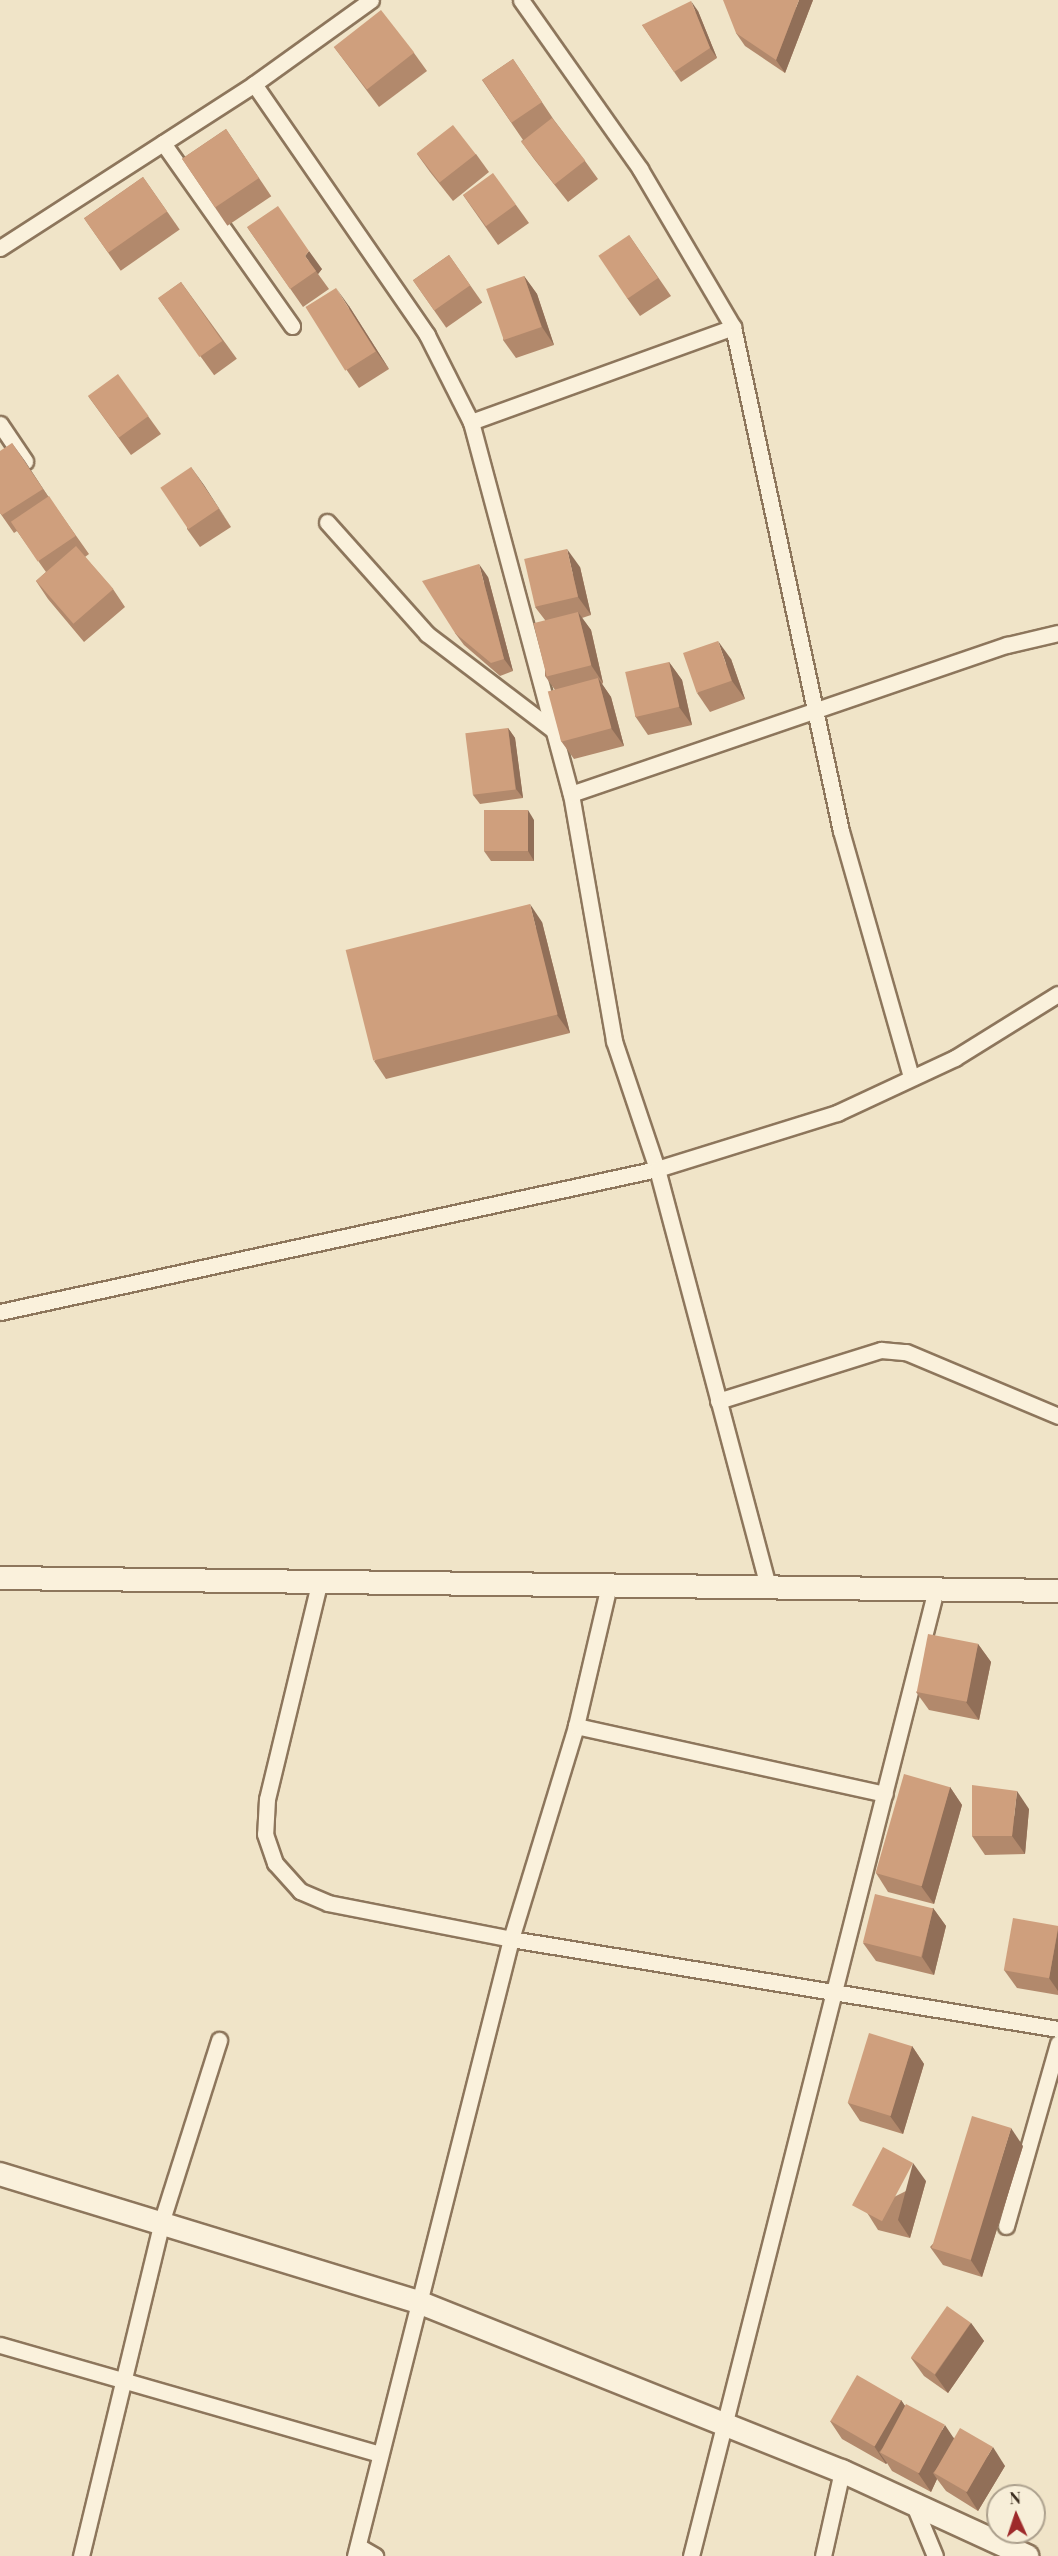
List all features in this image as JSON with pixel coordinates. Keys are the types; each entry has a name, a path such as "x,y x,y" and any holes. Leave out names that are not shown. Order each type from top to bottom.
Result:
{"main road":[{"path":"0,1578 768,1585 1058,1591"},
{"path":"0,2174 162,2220 416,2301 842,2471 1027,2556"}],"street":[{"path":"2,242 254,84 371,0"},
{"path":"521,0 640,169 733,327 814,713 890,1013 911,1077"},
{"path":"254,84 427,335 471,422 571,795 603,996 657,1169 768,1585"},
{"path":"163,143 292,326"},
{"path":"471,422 733,327"},
{"path":"0,424 25,461"},
{"path":"327,522 427,634 553,730"},
{"path":"571,795 1007,645 1058,633"},
{"path":"0,1312 657,1169 837,1113 984,1041 1058,994"},
{"path":"718,1401 881,1350 906,1352 1058,1416"},
{"path":"320,1580 267,1799 265,1834 275,1863 300,1890 328,1903 511,1939 830,1988 1058,2029"},
{"path":"375,2556 356,2551 416,2301 511,1939 576,1726 609,1585"},
{"path":"691,2556 727,2424 830,1988 885,1794 936,1589"},
{"path":"576,1726 885,1794"},
{"path":"81,2556 162,2220 219,2040"},
{"path":"1006,2226 1058,2043"},
{"path":"0,2345 121,2383 380,2454"},
{"path":"823,2556 842,2471"},
{"path":"913,2503 935,2556"}],"building":[{"path":"723,0 799,0 776,60 736,33"},
{"path":"691,1 710,48 674,72 642,25"},
{"path":"381,10 414,53 367,89 334,47"},
{"path":"513,59 542,102 511,123 482,80"},
{"path":"552,118 585,161 555,185 521,142"},
{"path":"453,125 476,154 440,182 417,153"},
{"path":"226,129 259,178 215,208 182,159"},
{"path":"493,173 516,205 486,226 463,195"},
{"path":"143,177 167,211 108,253 84,218"},
{"path":"278,206 309,251 305,256 316,271 290,289 247,227"},
{"path":"629,235 658,278 627,299 598,256"},
{"path":"449,255 470,285 434,311 413,280"},
{"path":"524,276 542,327 504,340 486,289"},
{"path":"181,282 222,341 199,357 158,298"},
{"path":"336,288 376,352 345,371 305,307"},
{"path":"118,374 149,416 119,438 88,396"},
{"path":"12,443 43,489 2,515 0,513 0,451"},
{"path":"191,467 219,508 188,529 160,488"},
{"path":"49,496 76,536 38,562 11,522"},
{"path":"76,546 113,589 73,624 36,581"},
{"path":"567,549 578,597 535,607 524,559"},
{"path":"479,564 504,659 491,663 455,633 422,581"},
{"path":"578,612 591,665 547,676 533,623"},
{"path":"718,641 732,681 697,693 683,653"},
{"path":"669,662 679,707 636,717 625,672"},
{"path":"598,678 611,728 561,742 548,691"},
{"path":"508,728 516,790 473,795 465,733"},
{"path":"484,810 528,810 528,851 484,851"},
{"path":"530,904 558,1015 373,1061 346,950"},
{"path":"928,1634 978,1644 967,1702 917,1692"},
{"path":"904,1774 950,1787 922,1886 876,1873"},
{"path":"972,1785 1017,1791 1012,1836 972,1836"},
{"path":"875,1894 933,1909 921,1957 863,1943"},
{"path":"1013,1918 1058,1926 1049,1978 1004,1970"},
{"path":"869,2033 912,2046 891,2116 848,2103"},
{"path":"972,2116 1011,2128 971,2260 932,2248"},
{"path":"883,2147 913,2163 882,2221 852,2205"},
{"path":"947,2306 971,2323 935,2374 911,2358"},
{"path":"857,2375 901,2400 875,2446 830,2421"},
{"path":"906,2404 945,2425 919,2473 880,2453"},
{"path":"960,2428 993,2447 967,2492 934,2473"}]}
